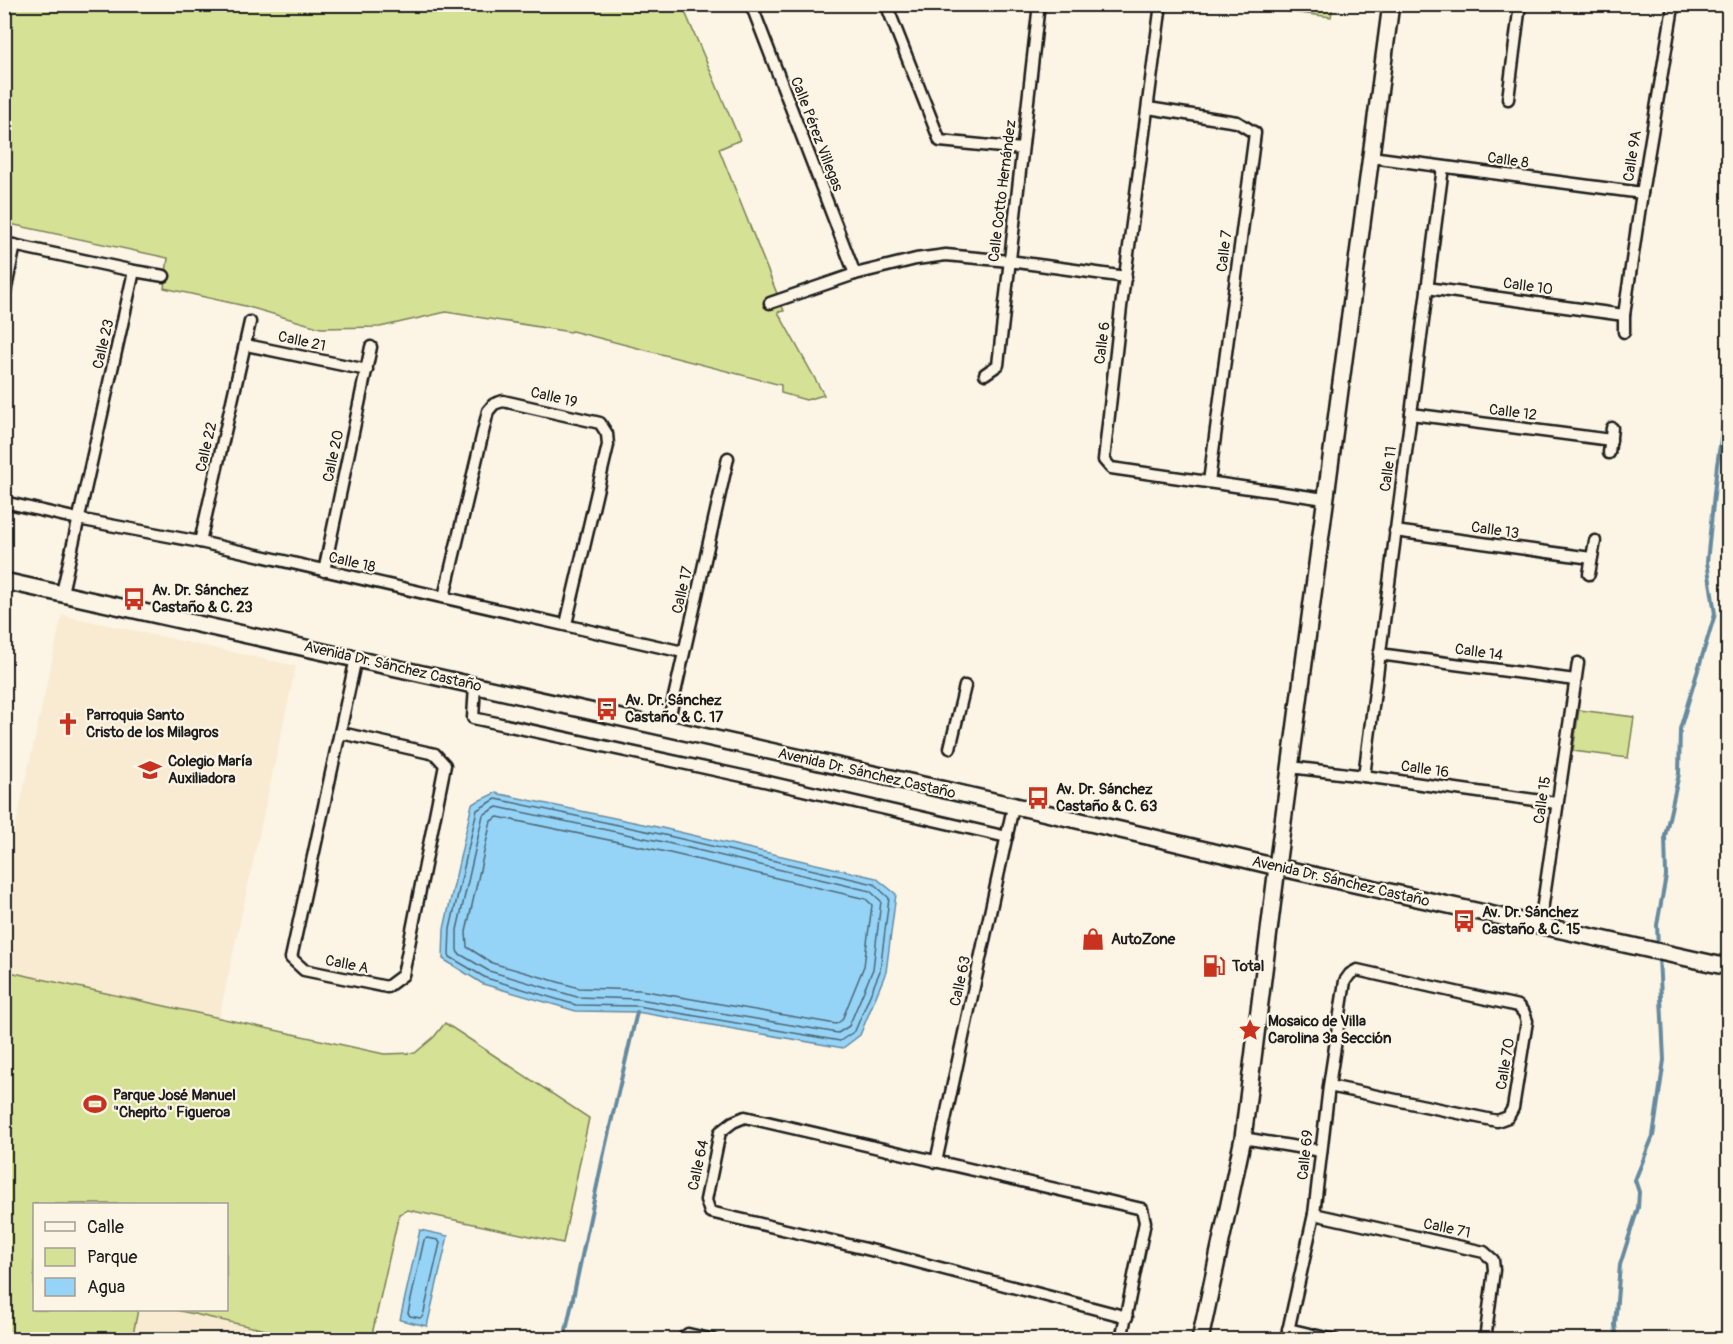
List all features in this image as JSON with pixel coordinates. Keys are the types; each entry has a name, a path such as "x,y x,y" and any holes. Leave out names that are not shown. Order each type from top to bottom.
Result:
{"street":[{"name":"Calle Pérez Villegas","path":"751,4 855,274"},
{"path":"886,4 940,141 1022,149"},
{"name":"Calle Cotto Hernández","path":"985,374 998,365 1039,4"},
{"name":"Calle 6","path":"1161,4 1104,460 1111,468 1325,499"},
{"path":"1200,1340 1243,1138 1276,867 1391,4"},
{"path":"1508,99 1520,4"},
{"name":"Calle 9A","path":"1624,332 1624,315 1642,193 1673,7 1670,4"},
{"name":"Calle 7","path":"1148,108 1237,122 1255,133 1209,482"},
{"name":"Calle 8","path":"1371,157 1642,193"},
{"name":"Calle 11","path":"1364,776 1443,167"},
{"path":"4,297 10,244 164,276"},
{"path":"770,303 855,274 916,258 946,255 1126,277"},
{"name":"Calle 23","path":"62,593 134,271"},
{"name":"Calle 10","path":"1427,288 1624,315"},
{"path":"246,345 250,322"},
{"name":"Calle 22","path":"200,542 246,345"},
{"name":"Calle 21","path":"246,345 367,370"},
{"name":"Calle 20","path":"324,571 371,347"},
{"name":"Calle 19","path":"444,597 488,411 502,400 600,423 607,434 608,445 566,624"},
{"name":"Calle 12","path":"1411,414 1611,440"},
{"path":"1609,453 1612,428"},
{"name":"Calle 17","path":"667,728 728,458"},
{"name":"Calle 18","path":"9,503 78,519 200,542 683,652"},
{"name":"Calle 13","path":"1395,531 1591,558"},
{"path":"1589,574 1595,541"},
{"name":"Avenida Dr. Sánchez Castaño","path":"4,581 1728,967"},
{"name":"Calle 14","path":"1379,654 1575,680"},
{"name":"Calle A","path":"340,733 435,754 445,765 403,975 387,987 304,970 291,958 356,658"},
{"name":"Calle 15","path":"1540,925 1578,663"},
{"path":"475,685 473,718 1007,837"},
{"path":"950,748 965,686"},
{"name":"Calle 16","path":"1290,768 1556,803"},
{"name":"Calle 63","path":"936,1162 1013,807"},
{"name":"Calle 70","path":"1329,1086 1497,1121 1508,1117 1513,1108 1527,1021 1518,1006 1357,970 1350,974"},
{"name":"Calle 69","path":"1287,1334 1314,1214 1329,1086 1345,981 1350,974"},
{"name":"Calle 64","path":"1121,1340 1127,1317 1145,1222 1142,1209 745,1117 733,1122 720,1132 706,1200 710,1212 883,1253 1127,1317"},
{"path":"1243,1138 1321,1151"},
{"name":"Calle 71","path":"1314,1214 1484,1252 1493,1260 1494,1269 1485,1340"},
{"path":"681,1340 688,1334 714,1340"},
{"path":"1287,1334 1335,1340"}],"shaded area":[{"name":"Colegio María Auxiliadora","path":"62,615 296,666 219,1018 5,971 5,873"},
{"path":"138,1311 180,1311 306,1339 132,1340"}],"green space":[{"path":"1276,4 1333,5 1331,17 1276,10"},
{"path":"9,5 682,5 740,140 719,149 784,311 778,312 824,395 806,400 781,393 781,385 572,331 446,312 380,327 321,328 245,306 164,288 168,258 5,223 4,16"},
{"path":"1579,710 1634,717 1628,758 1573,751"},
{"path":"5,971 384,1054 415,1053 434,1037 445,1023 589,1118 563,1243 408,1210 399,1214 371,1339 306,1339 180,1311 228,1311 228,1203 33,1203 33,1311 138,1311 132,1339 5,1339"}],"water":[{"path":"495,793 662,828 876,878 896,894 886,972 860,1035 843,1048 637,1012 576,1011 483,984 443,959 444,929 472,804"},
{"path":"420,1230 448,1236 427,1326 400,1320"}],"waterway":[{"path":"1658,948 1657,925 1666,876 1665,836 1679,774 1680,729 1715,614 1707,562 1717,465 1728,392"},
{"path":"1617,1340 1615,1325 1620,1265 1638,1208 1639,1192 1635,1180 1653,1136 1664,1060 1659,956"},
{"path":"564,1340 637,1012"}],"place":[{"name":"Av. Dr. Sánchez Castaño & C. 23","path":"134,599"},
{"name":"Av. Dr. Sánchez Castaño & C. 17","path":"607,709"},
{"name":"Parroquia Santo Cristo de los Milagros","path":"68,724"},
{"name":"Colegio María Auxiliadora","path":"150,770"},
{"name":"Av. Dr. Sánchez Castaño & C. 63","path":"1038,798"},
{"name":"Av. Dr. Sánchez Castaño & C. 15","path":"1464,921"},
{"name":"AutoZone","path":"1093,939"},
{"name":"Total","path":"1214,966"},
{"name":"Mosaico de Villa Carolina 3ª Sección","path":"1250,1030"},
{"name":"Parque José Manuel \"Chepito\" Figueroa","path":"95,1104"}]}
